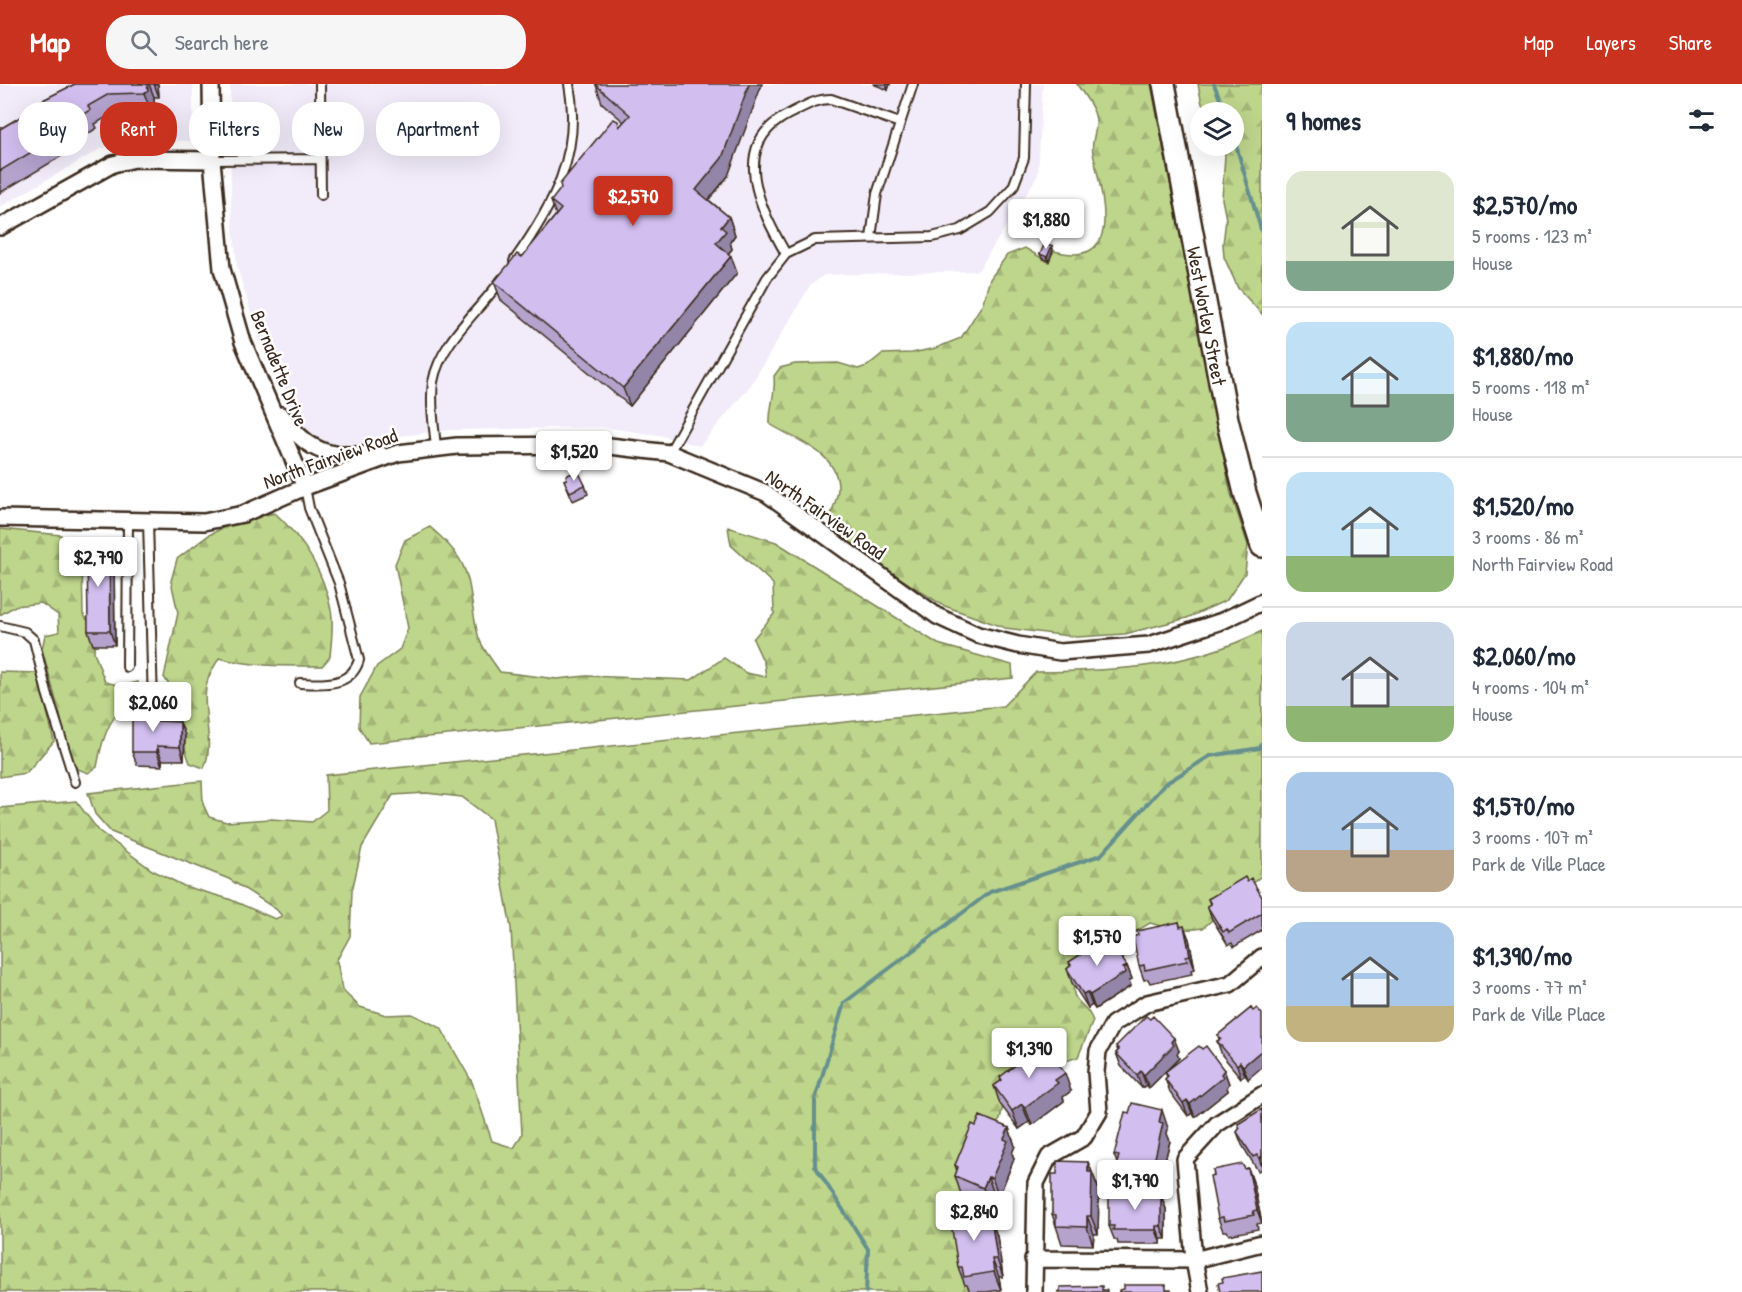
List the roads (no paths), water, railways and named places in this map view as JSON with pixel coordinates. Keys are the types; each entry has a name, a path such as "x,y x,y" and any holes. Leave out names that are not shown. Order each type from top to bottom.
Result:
{"street":[{"name":"Bernadette Drive","path":"211,84 212,160 222,269 243,342 304,487"},
{"name":"West Worley Street","path":"1164,84 1227,419 1245,493 1262,546"},
{"path":"0,227 112,164 135,159 212,160"},
{"path":"267,396 293,430 310,446 345,456 398,453"},
{"name":"North Fairview Road","path":"0,518 204,522 243,514 304,487 398,453 436,447 601,445 669,453 766,493 937,616 978,635 1018,645 1060,652 1149,645 1222,621 1262,602"},
{"path":"1034,1292 1036,1183 1049,1157 1084,1137 1099,1112 1096,1072 1098,1051 1113,1024 1147,1003 1230,984 1262,957"},
{"path":"1200,1292 1194,1260 1185,1159 1217,1124 1262,1095"},
{"path":"1033,1258 1194,1260 1262,1243"}],"lane":[{"path":"320,84 321,195"},
{"path":"436,447 432,393 439,364 447,349 518,256 556,193 568,163 573,132 570,84"},
{"path":"871,238 877,194 913,84"},
{"path":"669,453 767,278 786,254 815,240 932,237 960,231 976,223 1003,201 1020,173 1024,158 1026,84"},
{"path":"786,254 763,213 755,181 756,150 762,134 771,123 820,99 831,99 900,123"},
{"path":"212,160 320,159"},
{"path":"300,683 342,681 355,671 358,660 339,583 309,508 304,487"},
{"path":"127,667 128,520"},
{"path":"148,520 153,705"},
{"path":"0,626 25,632 34,640 47,693 75,782"}],"waterway":[{"path":"1214,84 1221,102"},
{"path":"1239,156 1262,233"},
{"path":"866,1292 868,1249 815,1166 815,1100 844,1003 990,892 1101,855 1165,784 1210,756 1260,748 1262,743"}]}
